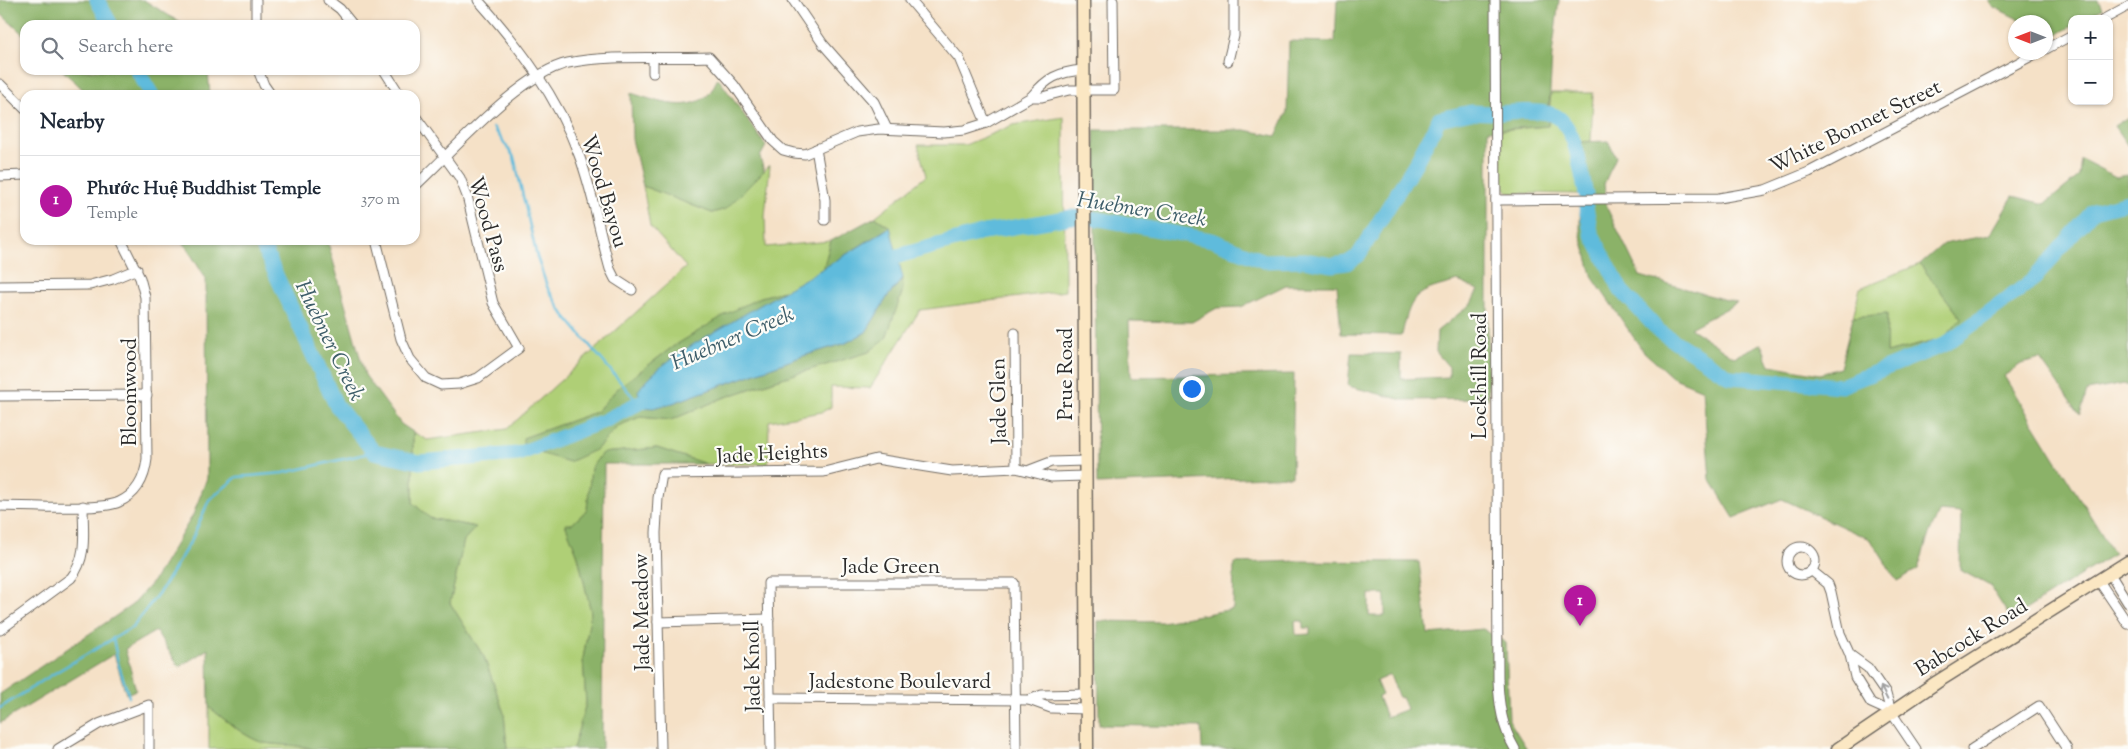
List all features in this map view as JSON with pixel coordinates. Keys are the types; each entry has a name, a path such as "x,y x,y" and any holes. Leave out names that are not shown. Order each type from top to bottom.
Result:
{"main road":[{"name":"Prue Road","path":"1083,0 1084,476 1087,749"},
{"name":"Babcock Road","path":"1838,749 1891,712 2128,562"}],"street":[{"path":"256,0 256,20"},
{"path":"328,0 340,8 349,20"},
{"name":"Wood Bayou","path":"478,0 514,39 538,76 579,155 591,192 610,269 615,279 632,290"},
{"path":"793,0 824,44 874,102 887,129"},
{"path":"910,0 959,58 986,123"},
{"path":"1031,97 1042,98 1057,92 1082,89 1114,90 1114,0"},
{"path":"1228,61 1234,36 1234,0"},
{"name":"Lockhill Road","path":"1494,0 1498,689 1501,715 1507,735 1515,749"},
{"path":"2111,15 2128,6"},
{"path":"2053,46 2068,38"},
{"path":"420,181 503,103 538,76 567,63 602,59 709,57 734,85 772,141 783,150 794,154 805,154 857,132 887,129 944,132 964,130 986,123 1031,97 1047,79 1068,71 1083,70"},
{"path":"653,59 653,73"},
{"name":"White Bonnet Street","path":"1496,200 1719,198 1765,190 1809,172 2024,60"},
{"path":"260,75 268,90"},
{"path":"387,75 397,90"},
{"path":"1052,77 1057,92"},
{"path":"0,84 20,103"},
{"name":"Wood Pass","path":"377,245 401,339 410,359 426,378 441,385 459,384 478,378 519,348 493,303 467,196 460,178 420,123"},
{"path":"816,149 825,200 825,220"},
{"path":"0,176 20,175"},
{"name":"Bloomwood","path":"0,506 98,506 119,502 132,494 141,483 147,459 146,297 136,269 124,245"},
{"path":"0,286 90,285 113,279 136,269"},
{"name":"Jade Glen","path":"1014,333 1016,468"},
{"path":"0,396 147,395"},
{"name":"Jade Heights","path":"662,474 824,472 860,461 876,459 952,470 1016,468 1030,470 1041,476 1084,476"},
{"name":"Jade Heights","path":"1030,470 1057,462 1085,461"},
{"path":"1057,462 1057,477"},
{"name":"Jade Meadow","path":"661,749 657,524 658,498 662,474"},
{"path":"0,630 71,578 76,572 83,551 83,506"},
{"path":"1812,571 1828,584 1843,644 1850,655 1855,677 1871,703 1891,712"},
{"path":"2104,577 2128,603"},
{"path":"2104,577 2128,624"},
{"name":"Jade Green","path":"768,583 1014,583 1015,700"},
{"name":"Jade Knoll","path":"768,583 771,749"},
{"path":"658,622 768,619"},
{"path":"1850,655 1868,668 1886,694 1891,712 1916,749"},
{"path":"1860,685 1873,676"},
{"path":"1058,694 1058,709"},
{"name":"Jadestone Boulevard","path":"770,698 1029,700 1042,695 1087,694"},
{"path":"1015,700 1016,749"},
{"name":"Jadestone Boulevard","path":"1029,700 1043,706 1058,709 1087,709"},
{"path":"58,749 99,724 149,705 149,749"},
{"path":"1972,749 2039,706 2067,749"}],"green space":[{"path":"0,0 144,0 176,20 20,20 20,31 0,13"},
{"path":"1337,0 1559,0 1552,55 1548,126 1488,130 1488,399 1403,400 1348,386 1351,353 1401,354 1401,379 1449,377 1449,367 1436,352 1437,331 1471,304 1478,290 1458,281 1433,288 1418,296 1409,310 1402,335 1341,334 1337,285 1286,285 1241,307 1217,308 1192,322 1129,321 1131,377 1294,374 1292,476 1097,484 1094,130 1245,130 1276,136 1287,112 1289,41 1335,42"},
{"path":"1989,0 2098,0 2102,9 2091,15 2068,15 2068,28 2053,36 2053,15 2010,15 1992,6"},
{"path":"67,75 208,75 210,90 84,90"},
{"path":"718,78 766,146 760,157 764,171 726,209 712,213 643,186 632,139 631,93 670,104 690,104 700,101 708,95"},
{"path":"1551,93 1593,93 1591,141 1581,142 1580,194 1509,193 1502,185 1500,130 1548,126"},
{"path":"1064,117 1065,291 920,310 870,388 831,387 831,407 822,412 769,421 768,464 706,464 657,448 602,453 591,469 587,510 572,524 566,525 578,556 591,612 583,659 586,703 573,749 507,749 504,713 484,657 450,603 464,540 475,527 430,518 413,503 413,432 427,440 507,429 686,267 650,226 643,186 712,213 726,209 770,165 765,216 766,247 831,241 823,269 787,290 761,297 674,346 619,387 596,412 523,438 597,449 618,426 640,417 671,420 723,398 869,352 894,313 902,293 890,227 875,217 926,176 918,145 965,145 1013,125"},
{"path":"2128,117 2128,146 2114,126"},
{"path":"1608,141 1616,157 1604,184 1607,208 1640,276 1737,303 1690,328 1734,357 1761,344 1770,365 1820,374 1840,368 1853,317 1887,314 1886,353 1943,339 1961,318 1920,264 1943,244 1990,235 2013,196 2045,204 2079,176 2081,159 2116,177 2128,175 2128,386 2124,384 2087,391 2080,415 2040,359 2021,364 2004,376 2114,554 2011,619 1990,586 1960,570 1961,513 1940,511 1930,531 1918,569 1897,581 1871,540 1782,499 1734,518 1710,479 1703,390 1672,377 1643,351 1593,278 1580,232 1581,142"},
{"path":"875,217 890,227 823,269 831,241"},
{"path":"185,245 329,246 365,375 401,424 413,432 413,503 430,518 476,527 464,540 450,603 484,657 504,713 507,749 313,749 258,741 236,728 209,707 208,649 179,667 156,631 125,649 136,690 126,694 114,654 0,723 0,694 132,605 154,580 193,515 207,478 206,279"},
{"path":"1920,264 1961,318 1943,339 1886,353 1887,314 1853,317 1860,288"},
{"path":"903,278 902,293 886,338 869,352 723,398 671,420 640,417 618,426 597,449 569,462 523,448 523,438 596,412 619,387 674,346 728,313 761,297 787,290 693,345 659,370 673,403 803,356 846,343 866,332 888,296"},
{"path":"657,448 706,464 604,464 602,749 573,749 586,703 583,659 591,612 578,556 565,524 572,524 587,510 591,468 602,453"},
{"path":"1298,561 1419,562 1428,634 1483,629 1506,643 1509,720 1527,749 1202,749 1201,727 1099,725 1098,621 1162,622 1233,609 1234,563","holes":["1369,594 1385,594 1385,616 1369,616","1295,621 1303,621 1303,628 1310,628 1310,634 1296,635","1390,675 1399,698 1402,697 1407,709 1386,717 1378,697 1382,695 1376,681"]},
{"path":"209,707 236,728 258,741 313,749 209,749"}],"water":[{"path":"890,227 903,278 888,296 866,332 846,343 803,356 673,403 653,408 643,407 638,391 656,371 668,362 693,345"}],"waterway":[{"name":"Huebner Creek","path":"97,0 108,20"},
{"name":"Huebner Creek","path":"140,75 149,90"},
{"name":"Huebner Creek","path":"1502,113 1521,111 1545,113 1556,116 1563,122 1577,151 1586,194"},
{"name":"Huebner Creek","path":"883,267 898,256 985,232 1071,217 1099,219 1212,240 1264,261 1304,260 1332,265 1347,263 1358,256 1415,164 1439,119 1471,112 1490,113"},
{"path":"493,127 514,157 537,257 548,289 564,315 639,404"},
{"name":"Huebner Creek","path":"1586,207 1591,232 1621,290 1659,331 1730,377 1841,386 1946,344 2033,280 2093,211 2128,202"},
{"name":"Huebner Creek","path":"262,245 336,405 374,452 419,462 518,454 604,421 658,393"},
{"path":"0,708 133,627 163,587 192,539 209,500 237,477 283,473 374,452"},
{"path":"113,638 118,663 129,697"}],"place":[{"name":"Phước Huệ Buddhist Temple","path":"1580,626"}]}
